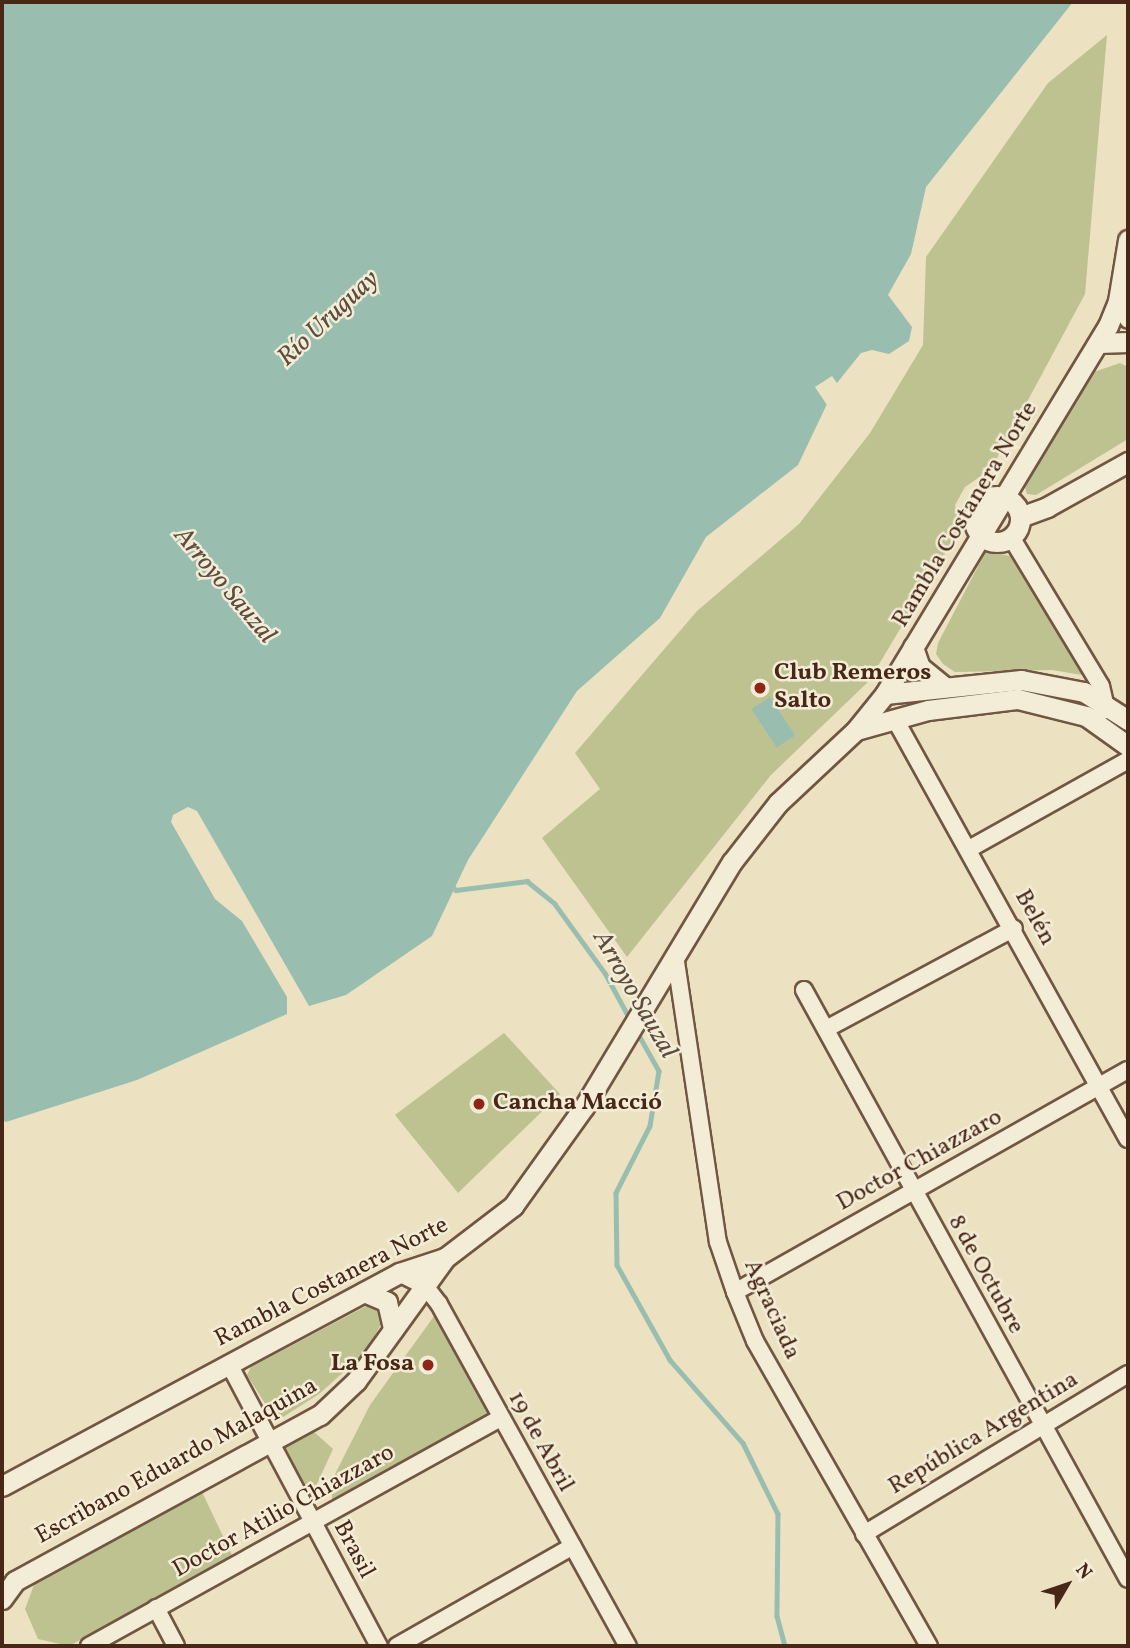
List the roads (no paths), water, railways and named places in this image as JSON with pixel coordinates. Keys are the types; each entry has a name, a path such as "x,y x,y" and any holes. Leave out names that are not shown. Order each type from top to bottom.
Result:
{"street":[{"name":"Rambla Costanera Norte","path":"1007,498 1098,343 1118,301 1128,240"},
{"path":"1118,301 1128,320"},
{"path":"1098,343 1128,342"},
{"path":"1011,537 1020,517 1047,507 1128,462"},
{"path":"1011,537 993,541 982,536 975,523 976,509 993,496 1007,498 1020,517"},
{"name":"Rambla Costanera Norte","path":"2,1486 399,1273 445,1258 513,1206 584,1107 653,990 759,826 856,730 885,694 982,536"},
{"path":"1011,537 1101,686 1101,712"},
{"path":"908,656 945,687"},
{"path":"896,721 911,690 908,656"},
{"path":"885,694 1021,680 1066,686 1101,712 1128,746"},
{"path":"856,730 928,710 1018,699 1101,712 1128,720"},
{"name":"Belén","path":"896,721 1014,928 1128,1139"},
{"path":"969,849 1128,760"},
{"path":"826,1029 1014,928"},
{"name":"Agraciada","path":"675,955 718,1242 734,1292 755,1340 929,1646"},
{"name":"8 de Octubre","path":"804,990 1128,1579"},
{"name":"Doctor Chiazzaro","path":"734,1292 1128,1070"},
{"name":"Escribano Eduardo Malaquina","path":"2,1599 15,1581 270,1442 338,1400 445,1258"},
{"name":"19 de Abril","path":"399,1273 425,1286 439,1304 628,1646"},
{"path":"364,1292 387,1302 393,1329"},
{"name":"Brasil","path":"229,1364 379,1646"},
{"name":"República Argentina","path":"864,1534 1128,1374"},
{"name":"Doctor Atilio Chiazzaro","path":"89,1646 500,1418"},
{"path":"397,1646 573,1546"},
{"path":"156,1608 176,1646"}],"water":[{"name":"Río Uruguay","path":"2,2 1073,2 926,187 911,254 888,295 912,327 909,341 889,354 872,350 861,353 837,383 798,465 706,537 660,618 577,691 468,860 432,936 346,995 309,1006 197,811 188,807 173,815 171,822 215,899 242,921 287,997 287,1014 137,1080 6,1122 2,1120"},
{"path":"770,697 795,736 777,748 752,709"}],"waterway":[{"name":"Arroyo Sauzal","path":"453,887 456,890 527,881 555,904 605,973 630,1019"},
{"name":"Arroyo Sauzal","path":"636,1030 659,1071 650,1126 616,1193 617,1265 670,1360 743,1443 778,1514 777,1616 785,1646"}],"place":[{"name":"Club Remeros Salto","path":"760,688"},
{"name":"Cancha Macció","path":"479,1104"},
{"name":"La Fosa","path":"428,1365"}]}
